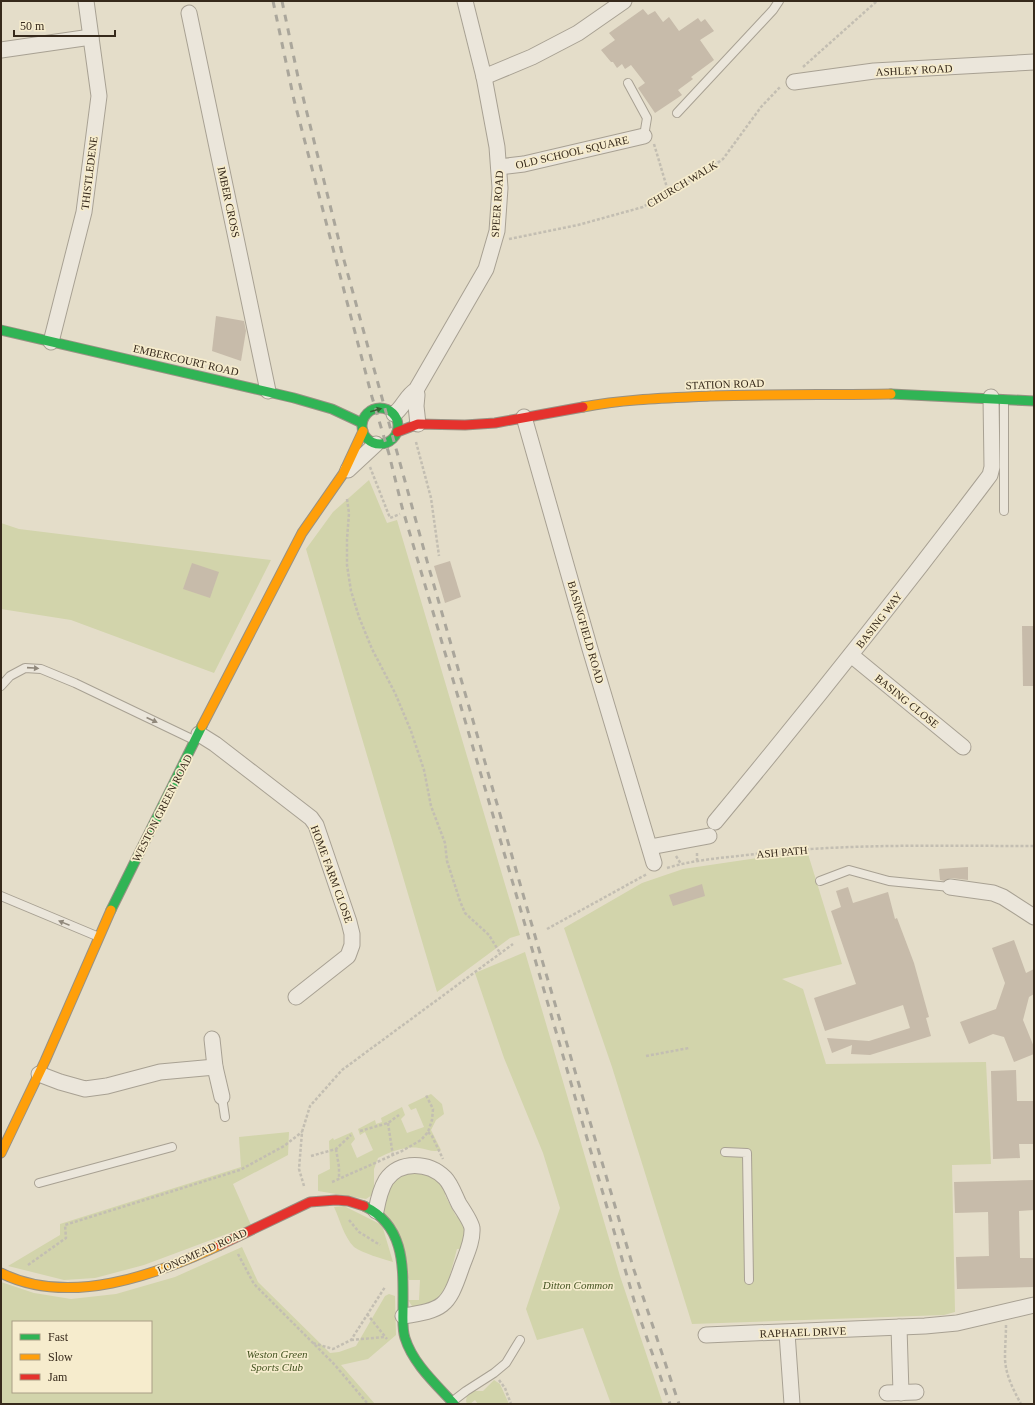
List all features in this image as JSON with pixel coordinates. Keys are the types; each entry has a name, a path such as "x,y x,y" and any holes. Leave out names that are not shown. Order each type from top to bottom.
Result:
{"street":[{"name":"THISTLEDENE","path":"51,342 84,212 99,96 86,1"},
{"name":"SPEER ROAD","path":"395,416 412,393 416,390 486,269 497,231 500,188 497,147 484,77 465,1"},
{"path":"484,77 532,57 578,33 624,1"},
{"name":"IMBER CROSS","path":"189,13 268,391"},
{"path":"1,50 91,37"},
{"name":"ASHLEY ROAD","path":"792,79 874,72 1034,62"},
{"name":"OLD SCHOOL SQUARE","path":"499,167 631,146 645,130"},
{"name":"EMBERCOURT ROAD","path":"1,330 268,391 332,409 362,427"},
{"path":"397,432 414,425 417,395 416,390"},
{"name":"STATION ROAD","path":"395,416 409,420 414,425 465,426 495,423 599,404 664,398 755,395 908,394 1034,401"},
{"name":"BASING WAY","path":"716,822 851,655 990,475 998,398"},
{"path":"377,408 387,409 395,416 398,426 394,438 387,443 376,444 367,439 362,427 364,418 368,412 377,408"},
{"name":"BASINGFIELD ROAD","path":"524,417 590,649 656,868"},
{"name":"WESTON GREEN ROAD","path":"341,478 362,427"},
{"name":"WESTON GREEN ROAD","path":"1,1153 39,1074 115,901 302,533 341,478 376,444"},
{"name":"BASING CLOSE","path":"851,655 963,747"},
{"name":"HOME FARM CLOSE","path":"197,737 215,744 311,818 316,825 349,922 352,934 352,945 348,956 296,997"},
{"path":"650,847 709,836"},
{"path":"950,887 994,893 1034,917"},
{"path":"212,1039 215,1067 222,1097"},
{"path":"39,1074 85,1089 107,1086 160,1072 215,1067"},
{"path":"403,1316 437,1308 445,1303 454,1290 469,1246 472,1227 446,1179 435,1170 421,1165 407,1166 396,1170 388,1178 381,1190 376,1211 386,1222 397,1240 403,1284 403,1316 403,1336 409,1351 453,1403"},
{"name":"LONGMEAD ROAD","path":"5,1275 42,1286 73,1288 101,1286 133,1279 173,1266 310,1202 325,1199 337,1199 361,1205 376,1211"},
{"name":"RAPHAEL DRIVE","path":"706,1335 900,1328 957,1323 1034,1305"},
{"path":"900,1328 894,1393 916,1392"},
{"path":"787,1333 792,1404"}],"lane":[{"path":"677,113 773,10 779,1"},
{"path":"628,83 647,118 645,130"},
{"path":"998,398 1004,511"},
{"path":"1,686 10,676 25,668 41,669 197,737"},
{"path":"820,881 849,870 889,881 950,887"},
{"path":"1,896 100,938"},
{"path":"222,1097 225,1117"},
{"path":"39,1184 172,1147"},
{"path":"725,1152 747,1153 749,1280"},
{"path":"453,1403 466,1390 494,1373 506,1363 520,1340"}],"path":[{"name":"CHURCH WALK","path":"495,242 578,225 644,207 668,191 697,177 723,159 761,106 877,1"},
{"path":"645,130 648,124 668,191"},
{"path":"414,425 416,442 431,498 439,556"},
{"path":"365,455 390,518 400,514"},
{"path":"341,478 346,492 349,513 347,565 351,591 359,617 372,649 395,693 411,731 424,770 431,806 445,843 447,861 465,913 489,935 500,953"},
{"name":"ASH PATH","path":"547,929 656,868 697,861 784,850 918,845 1034,846"},
{"path":"310,1202 299,1169 302,1132 310,1106 342,1070 513,944"},
{"path":"646,1056 689,1048"},
{"path":"331,1182 422,1140 428,1132 432,1120 433,1109 426,1095"},
{"path":"360,1131 388,1123 399,1115"},
{"path":"388,1123 392,1155"},
{"path":"5,1275 66,1238 65,1225 240,1170 284,1146 302,1132"},
{"path":"428,1132 432,1136 448,1169 446,1179"},
{"path":"311,1156 336,1149 351,1135"},
{"path":"336,1149 339,1179"},
{"path":"337,1199 341,1210 359,1232 382,1246"},
{"path":"230,1240 254,1284 334,1364 368,1404"},
{"path":"351,1340 388,1282"},
{"path":"1002,1313 1006,1324 1005,1357 1007,1373 1013,1390 1021,1404"},
{"path":"312,1343 333,1349 351,1340 385,1337"},
{"path":"494,1373 505,1388 511,1404"}],"green space":[{"path":"369,480 387,523 397,520 520,935 510,938 437,992 306,549 333,512"},
{"path":"1,523 19,529 271,560 214,673 71,620 1,609"},
{"path":"784,854 808,854 842,964 782,979 803,989 826,1064 986,1062 991,1164 952,1165 955,1312 944,1315 692,1324 612,1067 564,928 642,883 683,869"},
{"name":"Ditton Common","path":"525,952 620,1276 663,1404 611,1404 583,1328 537,1340 526,1309 560,1208 543,1153 504,1058 475,973"},
{"path":"431,1094 442,1104 444,1114 436,1120 431,1130 441,1150 433,1151 419,1148 408,1148 378,1158 374,1169 374,1188 372,1195 366,1199 318,1191 318,1175 330,1169 329,1141 333,1138 334,1140 352,1132 355,1139 351,1144 357,1158 373,1150 365,1132 360,1135 358,1129 375,1120 376,1124 382,1122 381,1118 402,1107 405,1115 401,1119 407,1133 424,1127 416,1108 411,1110 408,1105"},
{"path":"289,1132 288,1155 233,1184 251,1225 144,1265 95,1278 64,1280 8,1266 60,1235 60,1224 241,1167 239,1137"},
{"path":"405,1171 427,1171 447,1188 445,1195 456,1216 463,1219 465,1225 464,1249 457,1249 450,1275 453,1276 440,1300 420,1308 412,1306 408,1300 419,1300 420,1280 409,1280 383,1210 383,1196 394,1177"},
{"path":"344,1206 382,1225 393,1262 367,1254 354,1247 345,1233 334,1207"},
{"name":"Weston Green Sports Club","path":"242,1247 258,1282 330,1353 339,1352 356,1346 385,1296 389,1294 395,1296 396,1335 368,1359 341,1365 375,1404 1,1404 1,1282 34,1293 71,1299 116,1294 175,1277"},
{"path":"494,1380 500,1384 509,1404 478,1404 475,1400 470,1404 467,1404 467,1395 472,1391 483,1391"}],"building":[{"path":"643,9 648,15 655,11 663,22 669,17 679,31 698,18 701,22 705,19 714,31 700,40 714,60 691,77 693,79 678,90 682,95 655,113 638,88 645,83 631,65 625,69 622,64 617,68 601,50 615,40 609,33"},
{"path":"216,316 244,321 246,331 241,361 212,351"},
{"path":"450,561 461,597 445,603 434,566"},
{"path":"192,563 219,572 210,598 183,589"},
{"path":"1022,626 1034,626 1034,686 1023,686"},
{"path":"968,867 968,880 951,878 944,881 940,880 939,869"},
{"path":"702,884 705,896 673,906 669,895"},
{"path":"848,887 853,903 888,892 895,919 897,918 914,963 929,1017 926,1018 931,1036 870,1055 851,1054 852,1045 832,1053 827,1038 869,1041 910,1028 903,1005 825,1031 814,998 856,984 831,911 841,907 836,891"},
{"path":"1014,940 1026,973 1034,969 1034,994 1029,997 1023,1020 1034,1047 1034,1054 1014,1062 1004,1037 993,1034 969,1044 960,1022 996,1009 1005,983 992,948"},
{"path":"1016,1070 1017,1101 1034,1101 1034,1144 1019,1144 1020,1158 993,1159 991,1071"},
{"path":"1034,1180 1034,1210 1019,1211 1020,1258 1034,1258 1034,1287 957,1289 956,1257 989,1256 988,1212 955,1213 954,1182"}],"railway":[{"path":"273,1 294,100 402,507 636,1307 670,1404"},
{"path":"282,1 298,77 342,253 429,568 542,960 634,1270 679,1404"}],"traffic: fast":[{"path":"1,330 294,398 332,409 362,423"},
{"path":"891,394 1034,401"},
{"path":"383,408 393,413 397,419 398,426 397,433 393,439 387,443 377,444 367,439 363,433 362,423 367,413 373,409 383,408"},
{"path":"111,910 202,726"},
{"path":"364,1206 378,1214 388,1225 395,1237 402,1263 403,1327 404,1335 409,1348 426,1374 454,1404"}],"traffic: slow":[{"path":"583,407 662,398 755,395 891,394"},
{"path":"202,726 302,533 343,474 363,431"},
{"path":"1,1153 45,1061 111,910"},
{"path":"1,1273 27,1283 55,1287 83,1287 112,1283 141,1276 168,1267 220,1245"}],"traffic: jam":[{"path":"397,432 418,424 465,425 495,423 583,407"},
{"path":"220,1245 310,1202 336,1200 348,1201 364,1206"}]}
